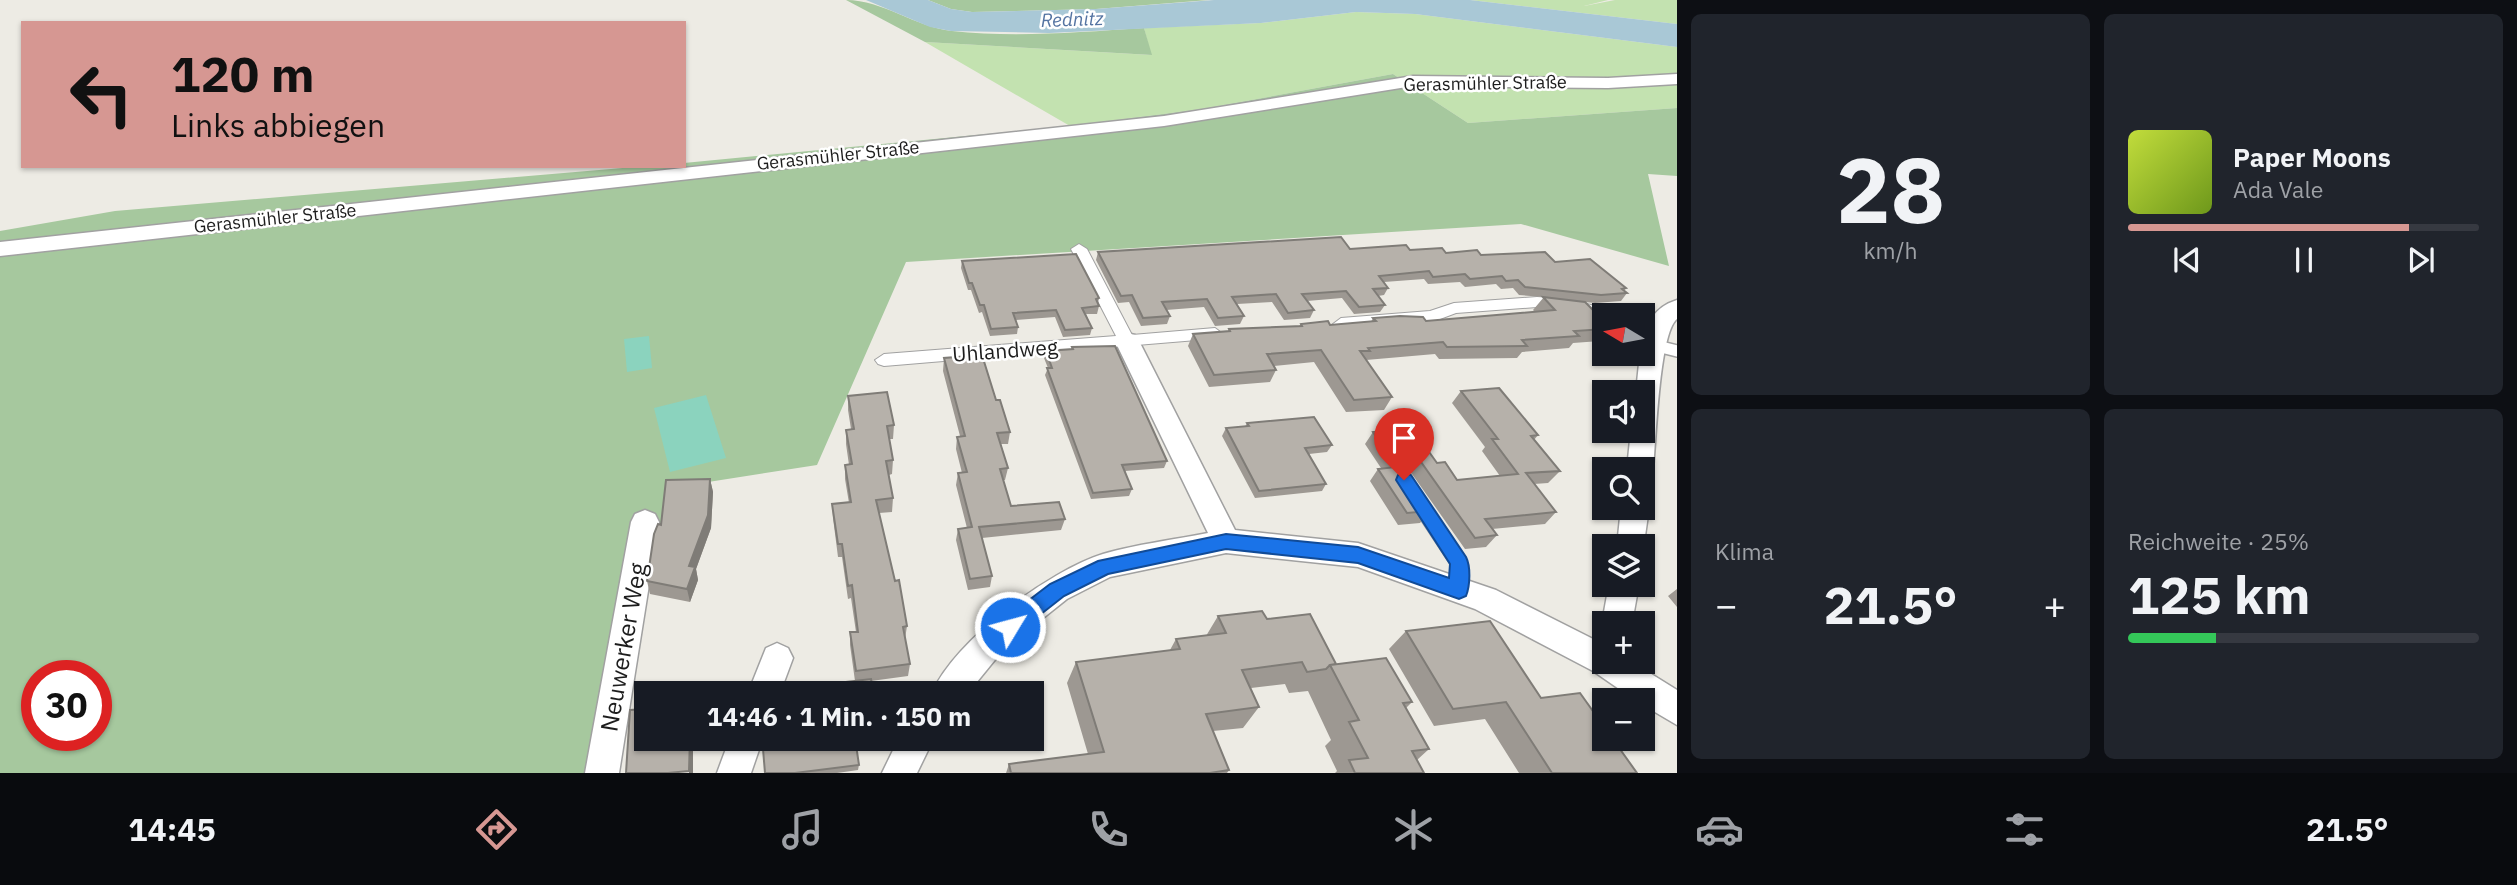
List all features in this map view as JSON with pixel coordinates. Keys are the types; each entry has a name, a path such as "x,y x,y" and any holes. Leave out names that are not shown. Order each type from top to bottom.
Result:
{"street":[{"name":"Gerasmühler Straße","path":"0,249 1164,121 1413,81 1608,83 1677,79"},
{"path":"1079,249 1226,541"},
{"path":"1328,325 1432,316 1454,308 1537,302 1565,304 1592,310"},
{"path":"1656,326 1677,308"},
{"name":"Uhlandweg","path":"884,360 1231,333"},
{"path":"1641,457 1648,366"},
{"name":"Neuwerker Weg","path":"602,773 645,522"},
{"path":"958,681 992,640 1057,590 1105,566 1226,541 1358,555 1485,599 1592,654"},
{"path":"768,681 777,658"},
{"path":"1625,674 1677,709"},
{"path":"734,773 746,751"},
{"path":"899,773 911,751"}],"lane":[{"path":"1656,336 1677,351"},
{"path":"1411,491 1459,563 1459,590"}],"green space":[{"path":"846,0 873,4 938,29 952,31 1024,34 1144,28 1152,55 925,42"},
{"path":"928,0 1209,0 1096,9 972,12 951,9"},
{"path":"1470,0 1608,0 1584,6 1615,0 1677,0 1677,24"},
{"path":"1356,12 1415,14 1677,47 1677,108 1468,123 1393,74 1202,109 1070,126 925,42 1151,55 1144,28 1261,23"},
{"path":"1393,74 1468,123 1677,108 1677,176 1648,174 1669,266 1521,224 906,262 817,465 670,488 605,773 0,773 0,231 115,211 622,168 686,168 686,163 1070,126 1202,109"},
{"path":"649,336 652,368 627,372 624,339"},
{"path":"706,395 726,458 670,472 654,408"}],"water":[{"name":"Rednitz","path":"866,0 928,0 951,9 972,12 1096,9 1214,0 1470,0 1677,24 1677,47 1415,14 1356,12 1261,23 1049,33 951,31 930,27"}],"building":[{"path":"1341,237 1350,249 1406,245 1410,250 1442,248 1446,253 1477,250 1481,255 1545,252 1555,262 1590,259 1626,288 1622,289 1627,293 1601,295 1525,287 1518,280 1506,281 1502,276 1470,279 1465,274 1433,277 1429,271 1379,276 1388,288 1373,289 1385,305 1359,307 1346,291 1302,294 1314,310 1288,313 1276,294 1232,297 1244,316 1218,318 1207,299 1162,302 1170,316 1143,318 1132,295 1121,296 1098,252"},
{"path":"1076,254 1099,298 1096,299 1099,306 1082,308 1092,328 1065,330 1056,310 1013,313 1018,327 991,329 984,305 980,305 972,283 969,283 962,261"},
{"path":"1543,297 1585,302 1592,309 1592,330 1574,331 1579,336 1522,340 1527,346 1447,347 1443,342 1368,348 1370,351 1360,351 1392,397 1354,400 1321,350 1267,354 1276,370 1214,375 1193,334 1230,331 1229,329 1302,326 1301,324 1328,321 1330,325 1376,321 1373,318 1400,316 1423,317 1426,321 1555,310"},
{"path":"1115,346 1167,461 1122,465 1132,489 1093,493 1047,368 1052,368 1046,351 1073,349 1072,347"},
{"path":"982,355 996,400 1000,400 1010,432 997,433 1008,468 1000,469 1011,506 1059,502 1065,519 979,527 992,576 970,579 958,529 972,527 958,473 967,472 957,437 965,436 944,358"},
{"path":"1499,388 1538,435 1531,436 1560,471 1526,473 1556,512 1485,519 1497,535 1475,538 1421,462 1408,459 1404,464 1404,473 1430,511 1407,513 1378,469 1396,467 1373,432 1412,428 1437,463 1445,462 1457,480 1518,474 1492,439 1498,439 1461,391"},
{"path":"887,392 894,425 887,426 893,460 886,461 893,498 876,500 895,581 899,580 907,626 903,627 910,664 856,671 850,632 858,632 852,585 848,586 842,544 838,544 832,504 851,502 845,465 852,464 846,430 854,429 848,396"},
{"path":"1314,417 1332,445 1305,448 1326,484 1259,491 1226,428 1249,426 1247,423"},
{"path":"710,479 708,515 689,566 695,567 687,589 647,581 654,534 658,524 661,525 666,480"},
{"path":"1262,611 1267,619 1310,614 1336,664 1326,669 1307,672 1302,662 1242,670 1259,707 1206,714 1229,770 1210,773 1011,773 1009,764 1104,752 1076,662 1180,649 1176,639 1226,633 1218,616"},
{"path":"1490,621 1541,698 1580,693 1592,710 1592,751 1621,751 1637,773 1552,773 1506,702 1453,709 1406,631"},
{"path":"1386,658 1412,702 1403,703 1429,749 1412,751 1424,773 1355,773 1349,760 1368,758 1349,722 1359,720 1330,665"},
{"path":"630,710 634,710 634,751 690,751 689,771 626,773"},
{"path":"763,751 857,751 859,765 795,773 765,773"}],"route":[{"path":"1010,627 1057,590 1105,566 1226,541 1358,555 1459,590 1459,563 1404,480"}]}
